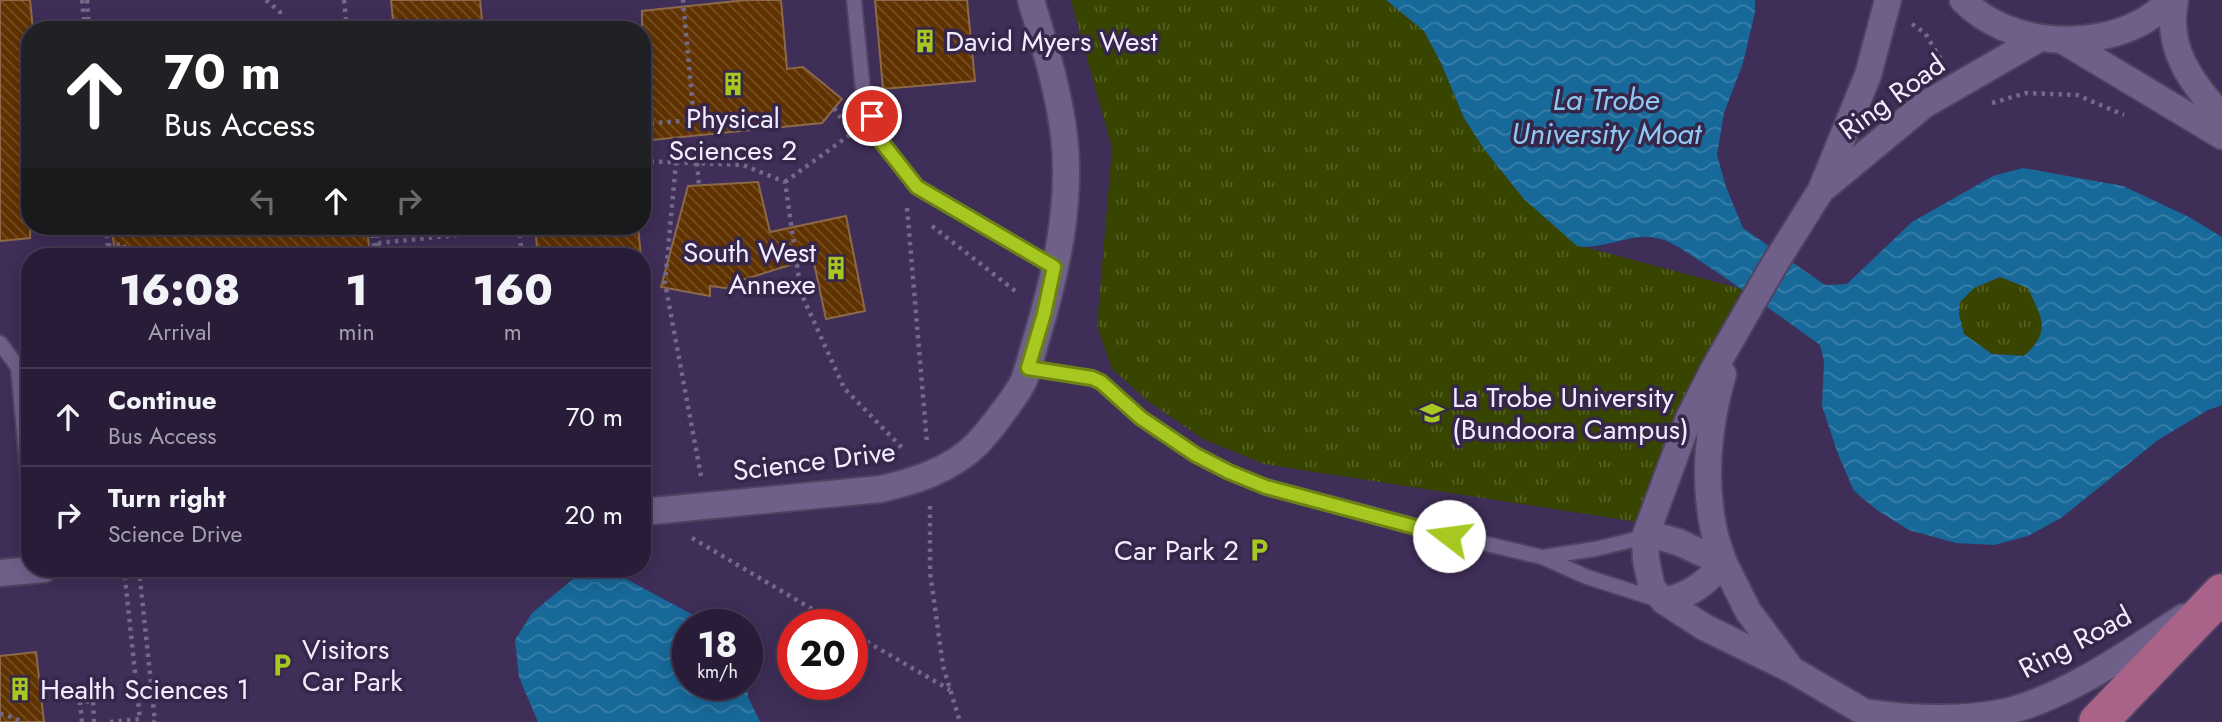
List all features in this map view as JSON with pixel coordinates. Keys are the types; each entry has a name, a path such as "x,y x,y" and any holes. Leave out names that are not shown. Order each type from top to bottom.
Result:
{"main road":[{"path":"2098,722 2222,594"}],"street":[{"name":"Science Drive","path":"651,511 881,489 929,475 957,460 978,444 1023,382 1044,314 1065,202 1064,136 1052,71 1031,0"},
{"path":"1962,0 2002,27 2051,39 2222,135"},
{"path":"2051,39 2104,37 2142,22 2174,0"},
{"path":"2174,0 2172,16 2179,56 2195,85 2222,117"},
{"name":"Ring Road","path":"1888,4 1868,75 1821,190 1774,265 1689,418 1645,537 1652,588 1664,601 1704,627 1792,670 1869,717 1909,719 1967,718 2009,711 2057,693 2113,662 2222,594"},
{"name":"Ring Road","path":"1821,190 1924,105 1957,85 2051,39"},
{"name":"Ring Road","path":"1736,332 1716,399 1709,444 1713,526 1724,563 1748,611 1792,670"},
{"path":"1645,537 1660,537 1678,542 1724,563 1700,587 1683,597 1664,601"},
{"path":"0,573 21,571"}],"lane":[{"path":"854,0 863,91 880,140 917,187 1054,267"},
{"path":"0,343 18,367 21,399"},
{"path":"1028,368 1092,378 1101,382 1141,418 1196,455 1266,487 1449,536 1542,557 1587,577 1664,601"},
{"path":"1542,557 1595,549 1645,537"}],"path":[{"path":"85,0 86,21"},
{"path":"266,0 280,12 280,21"},
{"path":"344,0 346,21"},
{"path":"651,123 694,120 683,3"},
{"path":"1888,4 1925,33 1971,109 2026,93 2077,95 2125,115"},
{"path":"785,182 852,134"},
{"path":"651,161 743,166 785,182"},
{"path":"676,162 665,283 701,477"},
{"path":"697,163 699,186"},
{"path":"785,182 801,293 844,388 929,475"},
{"path":"907,207 929,475 930,572 943,666 960,722"},
{"path":"106,235 108,246 124,244 124,248"},
{"path":"377,235 378,248"},
{"path":"378,243 457,235"},
{"path":"688,536 812,609"},
{"path":"110,722 140,719 125,577"},
{"path":"140,577 155,722 152,722"},
{"path":"868,642 951,690"},
{"path":"82,722 80,702 93,701 94,722"},
{"path":"0,714 23,722"}],"shaded area":[{"name":"La Trobe University (Bundoora Campus)","path":"0,0 2222,0 2222,722 0,722"}],"green space":[{"path":"1071,0 1386,0 1424,31 1464,118 1484,149 1523,198 1577,245 1742,289 1638,522 1264,464 1203,439 1148,401 1112,369 1097,326 1112,148"},
{"path":"2000,277 2028,287 2040,316 2042,324 2038,339 2024,356 1992,354 1964,334 1959,314 1960,302 1974,288"}],"water":[{"name":"La Trobe University Moat","path":"1386,0 1755,0 1755,12 1743,63 1724,113 1717,155 1726,187 1743,228 1825,285 1847,284 1912,222 1993,176 2023,168 2123,186 2189,217 2222,237 2222,405 2208,410 2158,440 2061,518 2028,536 1994,545 1956,543 1909,530 1877,510 1854,491 1822,406 1824,361 1820,345 1730,281 1668,242 1657,238 1637,237 1597,246 1577,246 1523,198 1484,149 1464,118 1424,31","holes":["2000,277 2028,288 2042,324 2038,339 2024,356 1992,354 1964,334 1959,314 1960,302 1974,288"]},
{"path":"622,577 682,609 672,609 672,700 749,700 760,722 538,722 519,677 515,640 532,613 573,579"}],"building":[{"path":"0,0 30,0 32,21 21,21 21,235 30,235 30,238 0,241"},
{"path":"391,0 480,0 482,21 393,21"},
{"name":"Physical Sciences 2","path":"746,0 781,0 787,69 803,67 842,99 822,123 651,140 651,21 642,21 642,11"},
{"name":"David Myers West","path":"875,0 967,0 975,81 883,89"},
{"path":"758,182 770,232 846,216 865,311 826,319 813,258 742,280 740,290 710,286 710,296 661,287 688,186"},
{"path":"113,235 368,235 369,248 114,248"},
{"path":"536,235 639,235 640,248 537,248"},
{"name":"Health Sciences 1","path":"36,652 44,722 0,722 0,656"}],"place":[{"name":"David Myers West","path":"925,41"},
{"name":"Physical Sciences 2","path":"733,84"},
{"name":"South West Annexe","path":"836,268"},
{"name":"La Trobe University (Bundoora Campus)","path":"1432,413"},
{"name":"Car Park 2","path":"1259,550"},
{"name":"Visitors Car Park","path":"282,665"},
{"name":"Health Sciences 1","path":"20,689"}],"route":[{"path":"872,116 880,140 917,187 1054,267 1028,368 1092,378 1101,382 1141,418 1196,455 1266,487 1449,536"}]}
